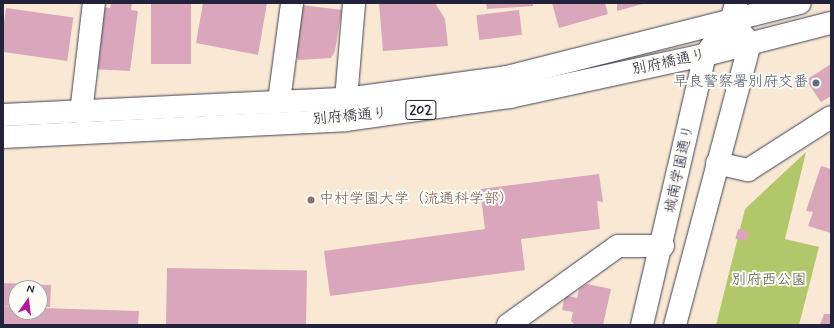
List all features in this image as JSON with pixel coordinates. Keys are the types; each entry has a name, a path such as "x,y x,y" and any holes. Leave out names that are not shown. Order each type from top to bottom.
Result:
{"main road":[{"path":"81,114 94,3"},
{"path":"279,101 292,3"},
{"path":"346,98 354,3"},
{"name":"別府橋通り","path":"3,115 81,114 346,98 507,77 734,12 800,3"},
{"path":"675,325 750,43 734,12"},
{"name":"城南学園通り","path":"642,325 663,246 705,55 734,12"},
{"name":"別府橋通り","path":"3,137 346,120 510,97 705,55 831,23"},
{"path":"717,163 748,170 831,117"},
{"path":"508,325 618,246 663,246"}],"green space":[{"name":"別府西公園","path":"806,152 785,239 819,247 799,325 716,325 745,209"}],"building":[{"path":"111,3 132,3 131,10 138,11 130,71 90,69 98,7 110,8"},
{"path":"151,3 191,3 191,64 151,64"},
{"path":"203,3 267,3 258,55 196,43"},
{"path":"379,3 435,3 445,19 448,46 383,51"},
{"path":"486,3 533,3 533,6 487,9"},
{"path":"552,3 605,3 608,14 559,28"},
{"path":"617,3 646,3 617,11"},
{"path":"301,5 342,10 335,51 331,58 298,60 295,52"},
{"path":"6,8 73,17 67,61 3,52 3,29"},
{"path":"519,10 522,35 479,40 476,15"},
{"path":"831,64 831,96 821,102 806,80"},
{"path":"821,166 831,169 831,233 808,226 813,212 806,211"},
{"path":"599,174 603,202 597,201 600,229 521,239 525,270 330,296 324,251 485,229 480,189"},
{"path":"738,229 749,232 746,242 735,239"},
{"path":"167,268 307,270 306,325 166,325"},
{"path":"3,283 8,283 8,306 3,306"},
{"path":"587,284 611,289 603,325 575,325 571,321 573,312 562,310 565,295 577,298 579,289"},
{"path":"48,285 51,285 50,307 48,307"},
{"path":"3,306 8,306 8,320 48,320 48,308 139,311 138,325 3,325"},
{"path":"824,314 831,314 831,325 820,325"}],"place":[{"name":"早良警察署別府交番","path":"816,83"},
{"name":"中村学園大学（流通科学部）","path":"311,200"}]}
